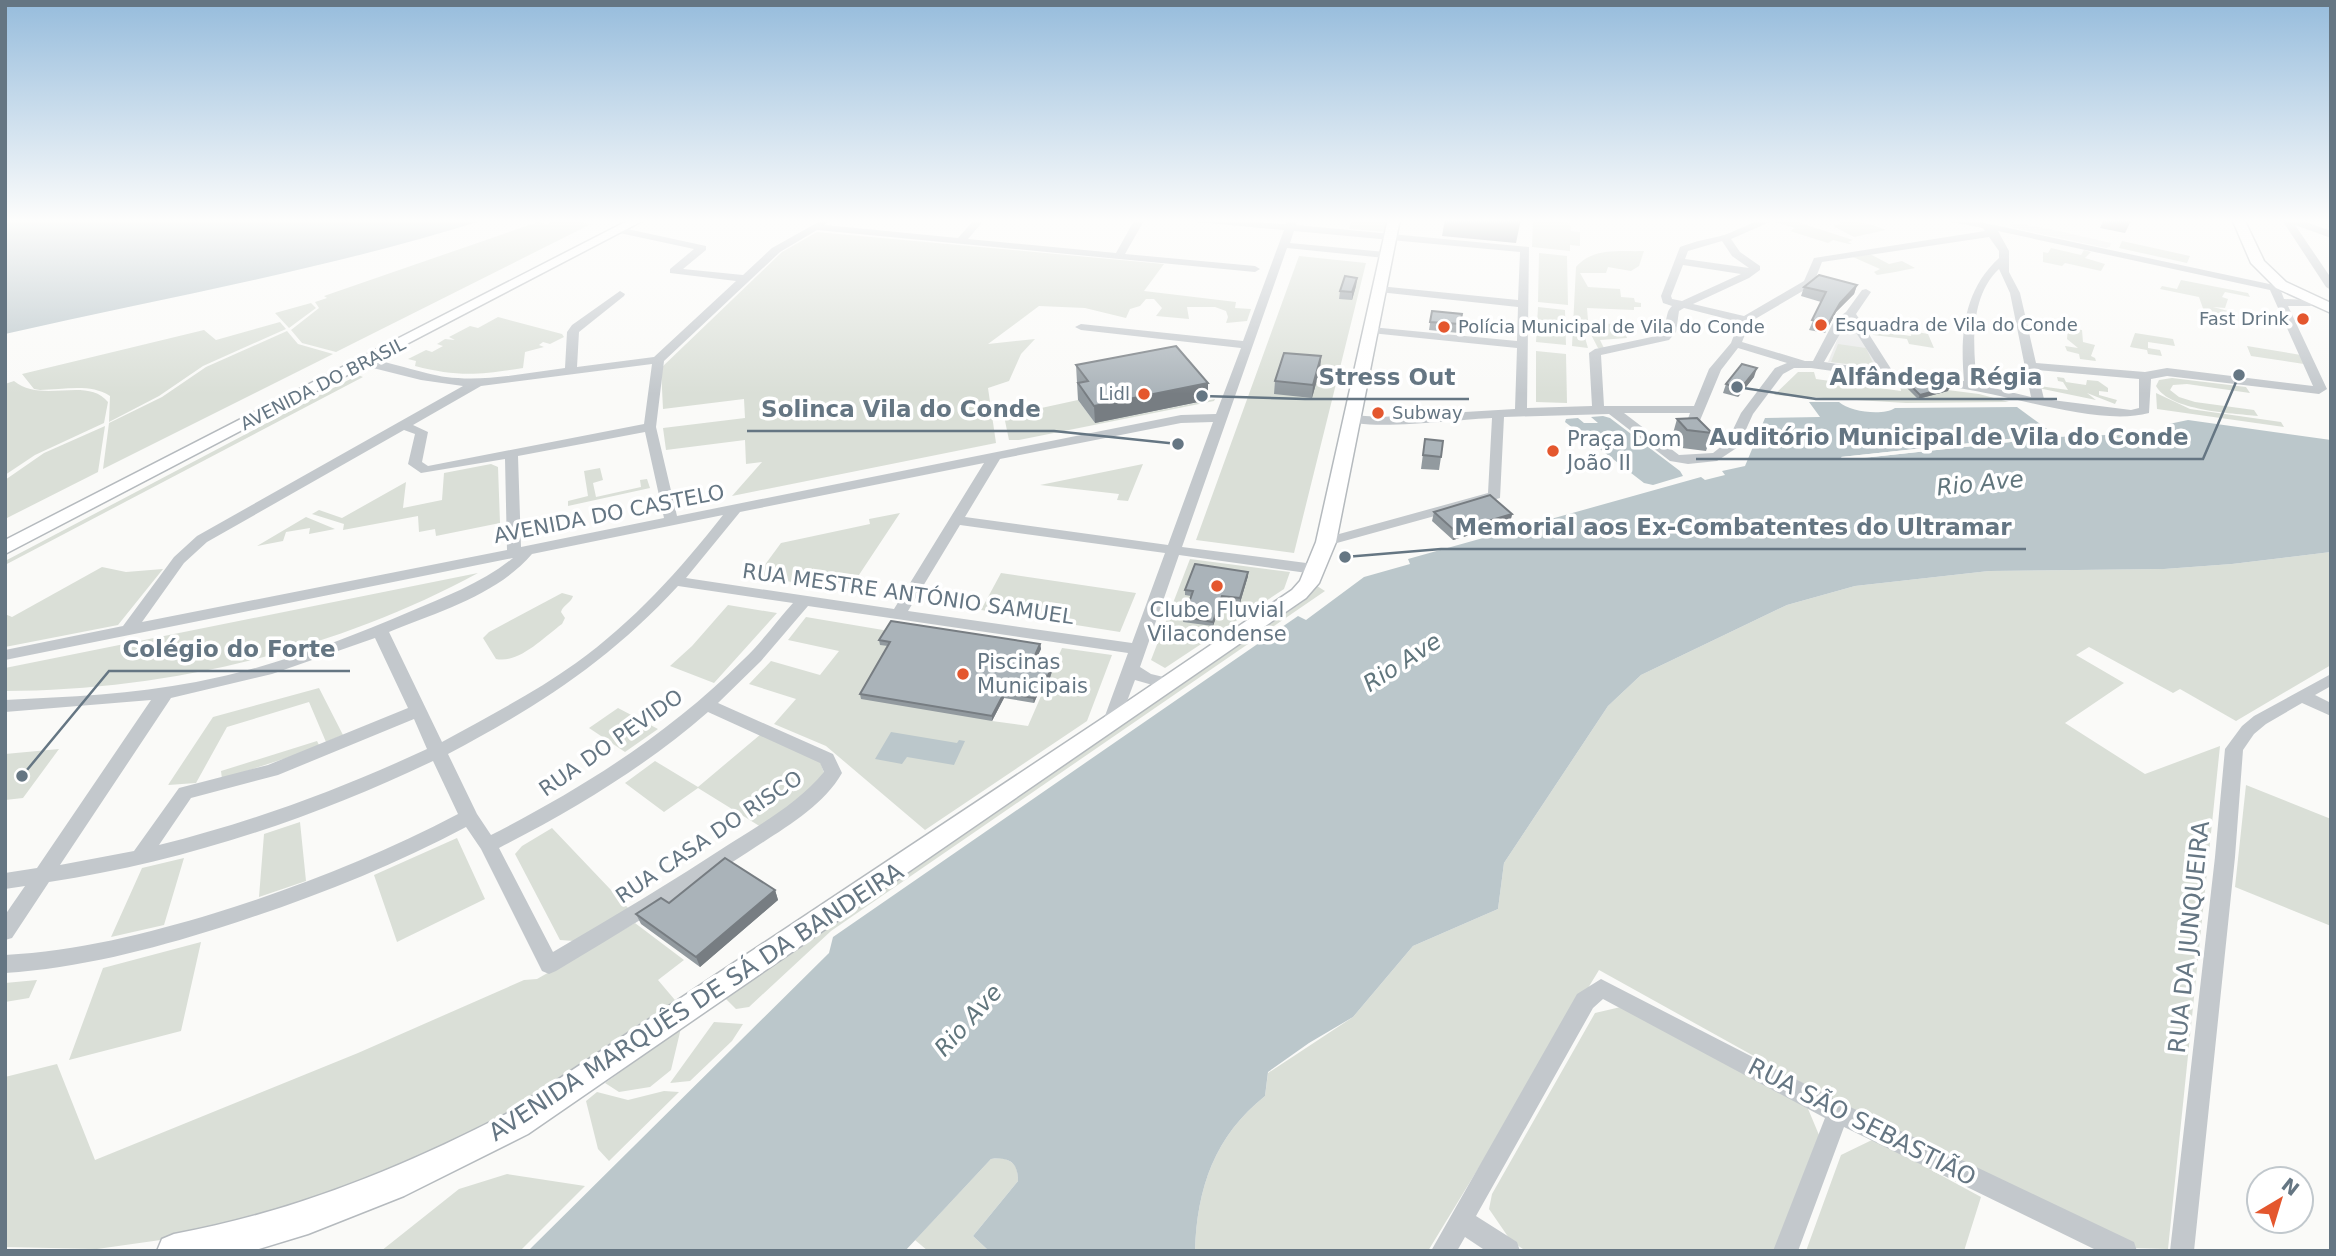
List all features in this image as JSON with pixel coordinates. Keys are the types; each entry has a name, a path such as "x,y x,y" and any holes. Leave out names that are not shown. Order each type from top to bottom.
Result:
{"main road":[{"name":"AVENIDA DO BRASIL","path":"5,548 527,278"},
{"name":"AVENIDA MARQUÊS DE SÁ DA BANDEIRA","path":"174,1251 291,1223 358,1201 452,1159 517,1124 1111,724 1299,594 1308,583 1326,542 1381,278"},
{"path":"2267,278 2278,289 2331,310"},
{"path":"2278,289 2331,310"}],"street":[{"path":"734,278 746,279"},
{"path":"1111,724 1272,278"},
{"path":"1521,412 1524,278"},
{"path":"1673,278 1666,296 1667,302 1745,320"},
{"path":"1738,278 1674,309 1670,332 1665,338 1595,353 1605,410 1675,458 1688,460 1722,454 1733,444 1747,413 1779,370 1786,366 1810,365 1971,386 2038,402 2131,414 2145,410 2145,376"},
{"path":"1692,427 1715,369 1736,344 1745,320 1800,290 1811,278"},
{"path":"1971,386 1967,354 1969,322 1985,278"},
{"path":"2007,278 2015,293 2038,402"},
{"path":"2031,366 2145,376 2167,372 2314,391 2321,388 2290,334 2278,289 2231,278"},
{"path":"127,632 179,560 201,539 401,425 455,388 658,360 746,279"},
{"path":"1379,289 1523,304"},
{"path":"1810,365 1839,321 1850,314 1866,292"},
{"path":"571,370 573,332 576,327 620,294"},
{"path":"1850,314 1890,376"},
{"path":"1081,327 1248,345"},
{"path":"1371,330 1522,345"},
{"path":"1736,344 1810,365"},
{"path":"658,360 650,427 672,523"},
{"path":"365,362 455,388"},
{"path":"1350,419 1381,421 1521,412 1677,408 1698,410"},
{"path":"1326,542 1495,495 1498,413"},
{"name":"AVENIDA DO CASTELO","path":"5,655 1181,419 1220,418"},
{"path":"401,425 422,432 415,464 426,470 650,427"},
{"path":"5,706 166,693 258,671 380,631 507,571 521,552 511,454"},
{"path":"899,613 995,456"},
{"path":"5,881 140,858 222,836 334,797 446,749 518,707 606,648 673,581 734,510"},
{"path":"956,520 1314,569"},
{"name":"RUA MESTRE ANTÓNIO SAMUEL","path":"673,581 1136,649"},
{"name":"RUA DO PEVIDO","path":"488,845 552,813 602,783 661,741 706,705 749,664 804,600"},
{"path":"380,631 418,711 446,749 469,817 488,845"},
{"path":"1130,668 1146,679 1170,684"},
{"name":"RUA DA JUNQUEIRA","path":"2182,1251 2225,857 2234,749 2248,730 2260,720 2331,679"},
{"path":"5,932 166,693"},
{"path":"2302,696 2331,710"},
{"name":"RUA CASA DO RISCO","path":"488,845 549,965 693,878 766,830 818,793 833,772 827,759 815,752 706,705"},
{"path":"140,858 185,793 272,770 418,711"},
{"path":"5,964 34,963 113,949 278,902 369,866 469,817"},
{"name":"RUA SÃO SEBASTIÃO","path":"1461,1220 1585,1001 1601,988 1838,1113 2125,1251"},
{"path":"1785,1251 1838,1113"},
{"path":"1443,1251 1461,1220 1508,1251"}],"shaded area":[{"path":"377,278 484,278 336,352 302,343 291,330 319,308 315,302 327,298 324,296"},
{"path":"755,278 1154,278 1144,291 1236,302 1235,308 1251,309 1247,321 1226,323 1226,311 1215,307 1187,307 1189,319 1156,316 1162,308 1154,299 1146,299 1140,306 1130,309 1126,318 1085,308 1039,306 988,344 1035,339 1021,354 1009,381 988,388 996,443 732,496 762,462 746,464 745,440 666,450 663,428 745,418 744,399 663,409 661,368"},
{"path":"1291,278 1362,278 1294,553 1196,540"},
{"path":"1538,278 1567,278 1568,305 1538,302"},
{"path":"1575,278 1583,278 1588,287 1620,289 1621,297 1634,298 1635,302 1641,303 1641,307 1634,307 1634,310 1587,308 1588,320 1595,330 1601,330 1597,323 1628,325 1630,331 1624,331 1627,338 1600,340 1604,348 1598,348 1586,325 1581,324 1588,348 1572,346"},
{"path":"2181,280 2248,293 2250,297 2225,292 2222,297 2228,299 2225,308 2213,307 2232,312 2236,322 2206,317 2199,297 2160,289 2162,286 2177,289"},
{"path":"311,303 316,308 289,328 275,313"},
{"path":"1538,307 1565,310 1566,345 1536,342"},
{"path":"498,317 562,334 564,337 550,344 543,342 539,345 544,347 525,352 523,368 469,374 415,366 416,361 408,359 426,350 432,352 443,346 437,344 445,339 455,340 449,337 470,326 478,328"},
{"path":"280,322 286,329 203,366 159,396 109,422 110,396 85,388 34,389 22,374 204,330 216,340"},
{"path":"1844,323 1854,324 1879,369 1828,362"},
{"path":"2068,328 2082,330 2083,342 2095,345 2091,356 2096,361 2080,359 2079,354 2067,351 2065,346 2078,348 2067,339"},
{"path":"1870,330 1911,336 1912,331 1928,334 1934,348 1909,344 1907,339 1873,335"},
{"path":"287,331 298,344 333,354 103,469 109,423 162,397 206,367"},
{"path":"2135,333 2173,339 2175,346 2148,342 2148,348 2160,350 2162,356 2148,354 2147,350 2130,347"},
{"path":"1838,344 1866,348 1875,367 1831,362"},
{"path":"2247,346 2301,355 2304,364 2251,356"},
{"path":"1536,351 1566,354 1567,403 1536,402"},
{"path":"1798,372 1814,372 1816,379 1901,391 1900,384 1979,394 2009,402 1906,403 1774,395"},
{"path":"358,375 363,377 5,565 5,561"},
{"path":"2057,377 2064,378 2066,382 2086,385 2087,380 2098,381 2108,388 2108,392 2099,391 2099,395 2117,400 2115,404 2087,393 2096,400 2038,388 2068,390"},
{"path":"2172,378 2246,387 2250,393 2187,384 2173,385 2170,390 2179,397 2195,402 2254,410 2258,416 2218,412 2174,401 2156,386 2159,380"},
{"path":"14,381 38,390 76,390 99,395 108,402 104,423 35,455 5,475 5,384"},
{"path":"2156,393 2190,409 2281,422 2284,427 2157,409"},
{"path":"1215,399 1019,440 1009,440 1004,416 1078,400 1095,423"},
{"path":"105,426 98,472 5,519 5,480 44,453"},
{"path":"491,464 498,467 500,523 436,536 435,529 419,532 418,516 343,530 344,524 312,514 319,510 342,518 406,482 403,508 442,500 444,473"},
{"path":"1143,464 1128,501 1117,500 1119,494 1040,485"},
{"path":"600,468 603,480 593,483 596,497 641,487 640,480 647,479 650,488 568,506 568,501 588,496 584,471"},
{"path":"900,513 849,590 756,577 781,543 870,524 869,519"},
{"path":"306,517 335,529 309,534 310,528 286,532 283,541 257,546"},
{"path":"2331,552 2331,665 2236,721 2180,689 2173,693 2089,647 2076,655 2124,683 2065,723 2145,774 2220,746 2168,1249 2134,1248 1833,1100 1599,970 1428,1251 1195,1251 1200,1205 1212,1165 1233,1128 1265,1096 1268,1073 1353,1017 1413,946 1498,909 1504,863 1608,706 1641,675 1787,605 1855,586 1989,571 2164,569"},
{"path":"1190,559 1290,572 1284,589 1165,668 1151,660"},
{"path":"102,567 126,572 163,569 118,625 5,647 5,614 12,617"},
{"path":"478,573 367,624 249,661 127,683 5,691 5,668"},
{"path":"1001,573 1136,593 1120,632 981,610"},
{"path":"1317,586 1325,591 831,931 749,1007 736,1009 724,997 1304,601"},
{"path":"562,593 573,596 561,612 565,618 562,624 522,654 496,659 483,638 489,632"},
{"path":"728,605 777,613 714,683 670,666 692,646"},
{"path":"806,617 889,631 891,647 992,721 1028,726 1062,648 1112,655 1087,721 925,830 826,746 774,724 796,699 749,684 771,661 820,675 839,651 788,640"},
{"path":"319,688 343,735 326,742 309,702 227,727 196,783 168,785 213,717"},
{"path":"618,708 658,729 625,752 589,728"},
{"path":"761,734 820,762 825,775 814,791 761,827 698,788 664,812 625,783 655,761 698,787"},
{"path":"317,741 320,747 222,779 221,771"},
{"path":"59,749 23,798 5,800 5,754"},
{"path":"2246,785 2331,819 2331,926 2235,887"},
{"path":"300,822 306,881 259,897 264,834"},
{"path":"552,828 630,910 574,941 560,940 515,854 522,846"},
{"path":"457,838 485,899 397,942 374,875"},
{"path":"184,858 164,925 111,937 142,868"},
{"path":"635,923 684,960 658,980 680,1006 513,1113 363,1188 196,1235 97,1249 5,1247 5,1077 57,1064 95,1160 358,1053 524,980 537,979"},
{"path":"201,942 181,1031 69,1060 103,968"},
{"path":"37,980 29,998 5,1002 5,983"},
{"path":"1625,1006 1806,1104 1819,1135 1774,1251 1526,1251 1511,1241 1489,1209 1492,1194 1595,1013"},
{"path":"714,1022 743,1024 732,1041 690,1081 670,1083"},
{"path":"681,1028 671,1070 650,1087 619,1092 605,1083"},
{"path":"664,1091 679,1092 609,1161 598,1149 586,1101 597,1092 628,1100"},
{"path":"1874,1139 1981,1197 1964,1251 1806,1251 1841,1155"},
{"path":"1002,1158 1015,1166 1018,1181 973,1236 989,1251 928,1251 915,1240 991,1159"},
{"path":"507,1174 585,1186 520,1251 381,1251 459,1189"}],"water":[{"path":"5,278 263,278 247,281 5,334"},
{"name":"Rio Ave","path":"1809,402 1839,402 1858,410 1875,412 1895,408 2017,407 2054,434 1841,457 1844,460 2058,437 2153,433 2167,430 2164,425 2188,420 2331,440 2331,552 2164,569 1989,571 1855,586 1787,605 1641,675 1608,706 1504,863 1498,909 1413,946 1353,1017 1268,1072 1265,1096 1233,1128 1212,1165 1200,1205 1195,1251 989,1251 973,1236 1018,1181 1016,1169 1011,1162 991,1159 905,1251 528,1251 829,953 833,937 1298,616 1306,620 1364,577 1410,564 1408,559 1701,477 1705,480 1725,475 1722,471 1745,466 1765,418 1820,417"},
{"path":"1591,417 1610,418 1683,476 1653,485 1644,483 1565,422 1566,419 1578,418 1584,423 1598,423"},
{"path":"891,732 957,743 959,740 965,741 954,765 907,757 902,764 875,759"}],"pier":[{"path":"2054,434 2058,437 1844,460 1841,457"}],"building":[{"path":"1344,278 1357,278 1352,292 1340,291"},
{"path":"1816,278 1829,278 1857,285 1840,303 1828,324 1812,320 1826,292 1804,287"},
{"path":"1432,311 1462,314 1460,324 1430,322"},
{"path":"1176,346 1208,383 1094,406 1078,383 1088,381 1076,365"},
{"path":"1284,353 1321,356 1313,385 1275,381"},
{"path":"1742,364 1757,368 1741,388 1726,384"},
{"path":"1905,380 1950,387 1920,395"},
{"path":"1697,418 1712,433 1687,430 1677,419"},
{"path":"1425,439 1443,441 1441,457 1423,455"},
{"path":"1490,495 1512,514 1455,531 1434,512"},
{"path":"1195,564 1248,572 1240,598 1222,596 1213,622 1184,617 1193,591 1185,590"},
{"name":"Piscinas Municipais","path":"891,621 1040,644 1033,660 1053,663 1048,676 1044,675 1033,698 1004,693 992,716 860,694 890,642 879,640"},
{"path":"725,858 775,890 696,957 636,914 661,898 669,903"}],"place":[{"name":"Fast Drink","path":"2303,319"},
{"name":"Esquadra de Vila do Conde","path":"1821,325"},
{"name":"Polícia Municipal de Vila do Conde","path":"1444,327"},
{"name":"Auditório Municipal de Vila do Conde","path":"2239,375"},
{"name":"Alfândega Régia","path":"1737,387"},
{"name":"Lidl","path":"1144,394"},
{"name":"Stress Out","path":"1202,396"},
{"name":"Subway","path":"1378,413"},
{"name":"Solinca Vila do Conde","path":"1178,444"},
{"name":"Praça Dom João II","path":"1553,451"},
{"name":"Memorial aos Ex-Combatentes do Ultramar","path":"1345,557"},
{"name":"Clube Fluvial Vilacondense","path":"1217,586"},
{"name":"Piscinas Municipais","path":"963,674"},
{"name":"Colégio do Forte","path":"22,776"}]}
